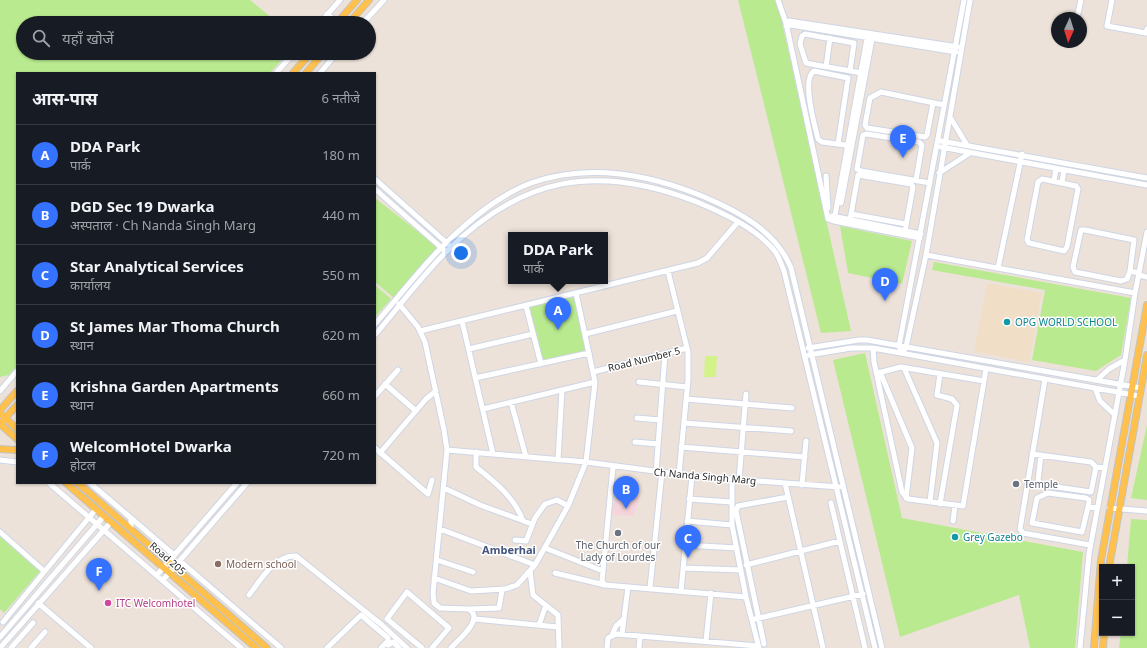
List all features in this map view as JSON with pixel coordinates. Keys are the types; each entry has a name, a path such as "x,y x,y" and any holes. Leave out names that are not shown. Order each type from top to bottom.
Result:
{"main road":[{"path":"343,16 357,0"},
{"path":"355,16 369,0"},
{"path":"294,72 304,60"},
{"path":"307,72 317,60"},
{"path":"1094,648 1101,560 1109,508 1147,305"},
{"path":"1109,564 1118,509 1147,355"},
{"path":"0,410 16,392"},
{"path":"16,406 0,424 16,438"},
{"path":"0,413 16,428"},
{"path":"0,448 16,450"},
{"name":"Road 205","path":"67,484 256,648"},
{"name":"Road 205","path":"79,484 267,648"},
{"path":"1103,648 1104,636"}],"street":[{"path":"328,14 340,0"},
{"path":"369,16 384,0"},
{"path":"778,0 786,25 827,216 830,220 850,220 904,231 920,236"},
{"path":"902,353 899,346 964,0"},
{"path":"902,353 906,347 926,255 939,172 970,0"},
{"path":"1078,12 1081,0"},
{"path":"1112,0 1107,26 1146,32 1147,29"},
{"path":"786,25 870,35 962,50"},
{"path":"850,71 854,43 805,34 800,39 805,62 826,67 850,71 861,72"},
{"path":"836,219 861,72 870,35"},
{"path":"836,219 848,167 870,35"},
{"path":"826,67 830,38"},
{"path":"277,72 288,60"},
{"path":"321,72 331,60"},
{"path":"838,144 848,78 812,72 808,92 818,139 822,142 838,144 848,145"},
{"path":"933,103 927,135 925,137 867,128 865,125 870,98 880,92 944,105"},
{"path":"950,117 967,145"},
{"path":"857,169 864,134 919,142 922,145 916,180"},
{"path":"938,140 1022,154 1147,178"},
{"path":"936,146 1147,185"},
{"path":"939,172 970,153"},
{"path":"998,268 1022,154"},
{"path":"848,167 930,183"},
{"path":"1054,181 1056,169"},
{"path":"1062,183 1064,170"},
{"path":"376,323 446,242 481,212 507,195 530,184 562,175 591,172 632,176 686,190 730,209 768,234 785,254 791,268 882,648"},
{"path":"850,220 858,175 910,184 913,187 904,231"},
{"path":"826,176 829,215 836,219 920,236"},
{"path":"376,180 452,247"},
{"path":"376,334 445,253 485,218 509,202 532,192 563,183 604,180 631,183 684,197 738,222 763,239 774,250 784,271 875,648"},
{"path":"1039,180 1054,181 1076,186 1078,189 1067,247 1064,251 1029,243 1027,240 1039,180"},
{"path":"376,190 442,248 445,253"},
{"path":"726,216 730,209"},
{"path":"851,214 906,224"},
{"path":"420,331 703,262 738,222"},
{"path":"1081,230 1134,240 1130,270 1127,279 1121,281 1075,272 1073,267 1081,230"},
{"path":"1080,648 1090,545 1121,385 1135,293 1147,232"},
{"path":"926,255 1135,293"},
{"path":"1130,270 1147,277"},
{"name":"Road Number 5","path":"593,372 687,348 668,271"},
{"path":"434,578 472,591 502,590 517,585 535,565 568,506 586,462 595,382 576,294"},
{"path":"396,300 420,331 425,342 447,450 433,600 435,605 445,609 499,608 502,590"},
{"path":"526,306 541,364"},
{"path":"585,334 677,311"},
{"path":"462,321 493,454"},
{"path":"469,349 533,334"},
{"path":"803,349 859,340 1141,388"},
{"path":"679,474 687,387 687,348"},
{"path":"804,356 851,348 873,348 1140,396"},
{"path":"873,348 902,492 906,498 961,507 963,504 986,369"},
{"path":"475,378 589,353"},
{"path":"650,588 659,472 658,444 665,354"},
{"path":"1097,380 1109,369 1125,360"},
{"path":"879,372 893,368 904,368 984,381"},
{"path":"904,368 937,443 930,502"},
{"path":"376,395 398,370"},
{"path":"0,391 16,372"},
{"path":"879,372 912,448 906,498"},
{"path":"940,374 937,394 952,399 957,405 940,504"},
{"path":"1045,379 1020,529 1023,532 1090,545"},
{"path":"483,409 595,382"},
{"path":"639,382 687,387"},
{"path":"385,384 416,411"},
{"path":"1094,388 1104,406 1115,415"},
{"path":"558,460 562,390"},
{"path":"380,453 416,411 436,392"},
{"path":"739,480 746,394"},
{"path":"686,399 792,408"},
{"path":"511,402 526,457"},
{"path":"637,418 660,420"},
{"path":"684,423 792,431"},
{"path":"802,485 806,441"},
{"path":"635,442 658,444"},
{"path":"681,447 805,457"},
{"path":"376,449 428,494 432,480"},
{"name":"Ch Nanda Singh Marg","path":"447,450 586,462 613,467 692,476 844,487"},
{"path":"476,452 476,467 497,484 512,501 525,522"},
{"path":"1032,454 1091,462 1096,467 1105,468"},
{"path":"1041,455 1038,481 1044,486 1091,492 1096,467"},
{"path":"0,460 16,462"},
{"path":"605,585 602,582 613,467"},
{"path":"681,591 692,476"},
{"path":"732,479 732,525 751,620 760,646"},
{"path":"785,483 822,648"},
{"path":"50,484 241,648"},
{"path":"91,484 174,555"},
{"path":"157,575 236,484"},
{"path":"163,580 246,484"},
{"path":"444,488 480,505 532,524"},
{"path":"1045,493 1086,498 1089,500 1088,506 1082,532 1032,523 1036,498 1045,493"},
{"path":"760,646 758,618 746,565 737,508 738,506 788,497"},
{"path":"689,499 731,502"},
{"path":"515,540 526,541 532,524 545,504 557,500 568,506"},
{"path":"831,503 865,648"},
{"path":"953,521 955,506"},
{"path":"1088,506 1097,508"},
{"path":"1109,508 1147,512"},
{"path":"9,627 1,620 96,509"},
{"path":"0,637 104,516"},
{"path":"131,518 131,529"},
{"path":"687,521 732,525"},
{"path":"0,648 110,522"},
{"path":"440,529 535,565"},
{"path":"0,532 44,571"},
{"path":"746,565 840,541"},
{"path":"685,545 737,548"},
{"path":"545,548 603,571"},
{"path":"249,595 274,564 283,558 296,556 382,625 407,648"},
{"path":"437,560 473,572"},
{"path":"180,561 281,648"},
{"path":"683,568 741,570"},
{"path":"530,571 533,595 557,613 559,648"},
{"path":"555,573 605,585 746,597"},
{"path":"622,634 628,587"},
{"path":"422,648 387,619 407,592 449,628 432,648"},
{"path":"706,641 711,593"},
{"path":"751,620 863,594"},
{"path":"38,604 91,648"},
{"path":"539,625 546,604"},
{"path":"451,648 472,626 475,619 472,611 469,609"},
{"path":"327,648 361,615 388,638 388,641 381,648"},
{"path":"868,616 874,615"},
{"path":"475,619 558,627"},
{"path":"607,648 607,640 612,635 616,626 624,619"},
{"path":"11,648 33,623"},
{"path":"31,648 45,632"},
{"path":"612,635 622,634 706,641 731,646 760,646"},
{"path":"639,648 640,636"},
{"path":"385,648 392,642 399,648"}],"shaded area":[{"name":"OPG WORLD SCHOOL","path":"987,283 1042,293 1029,362 974,351"},
{"path":"617,494 640,496 634,516 610,515"}],"green space":[{"path":"0,0 250,0 269,16 16,16 16,60 282,60 271,72 16,72 16,367 9,375 0,377"},
{"path":"738,0 777,0 851,331 821,333"},
{"path":"376,199 439,248 394,298 376,283"},
{"path":"840,226 912,241 902,284 848,273"},
{"path":"934,262 1131,298 1121,355 1096,371 1032,360 1045,290 932,270"},
{"path":"376,286 391,299 376,316"},
{"path":"575,295 589,352 542,362 527,308"},
{"path":"865,353 902,518 1083,552 1075,648 1030,648 1019,595 900,637 833,360"},
{"path":"705,356 717,356 716,377 704,377"},
{"path":"1147,425 1147,500 1131,498"},
{"path":"1131,519 1147,520 1147,648 1119,648 1121,636 1135,636 1135,564 1127,564"},
{"path":"0,535 41,570 4,613 0,609"}],"place":[{"name":"Krishna Garden Apartments","path":"903,158"},
{"name":"St James Mar Thoma Church","path":"885,301"},
{"name":"OPG WORLD SCHOOL","path":"1007,322"},
{"name":"DDA Park","path":"558,330"},
{"name":"Temple","path":"1016,484"},
{"name":"DGD Sec 19 Dwarka","path":"626,509"},
{"name":"The Church of our Lady of Lourdes","path":"618,533"},
{"name":"Grey Gazebo","path":"955,537"},
{"name":"Star Analytical Services","path":"688,558"},
{"name":"Modern school","path":"218,564"},
{"name":"WelcomHotel Dwarka","path":"99,591"},
{"name":"ITC Welcomhotel","path":"108,603"}],"district":[{"name":"Amberhai","path":"509,549"}]}
